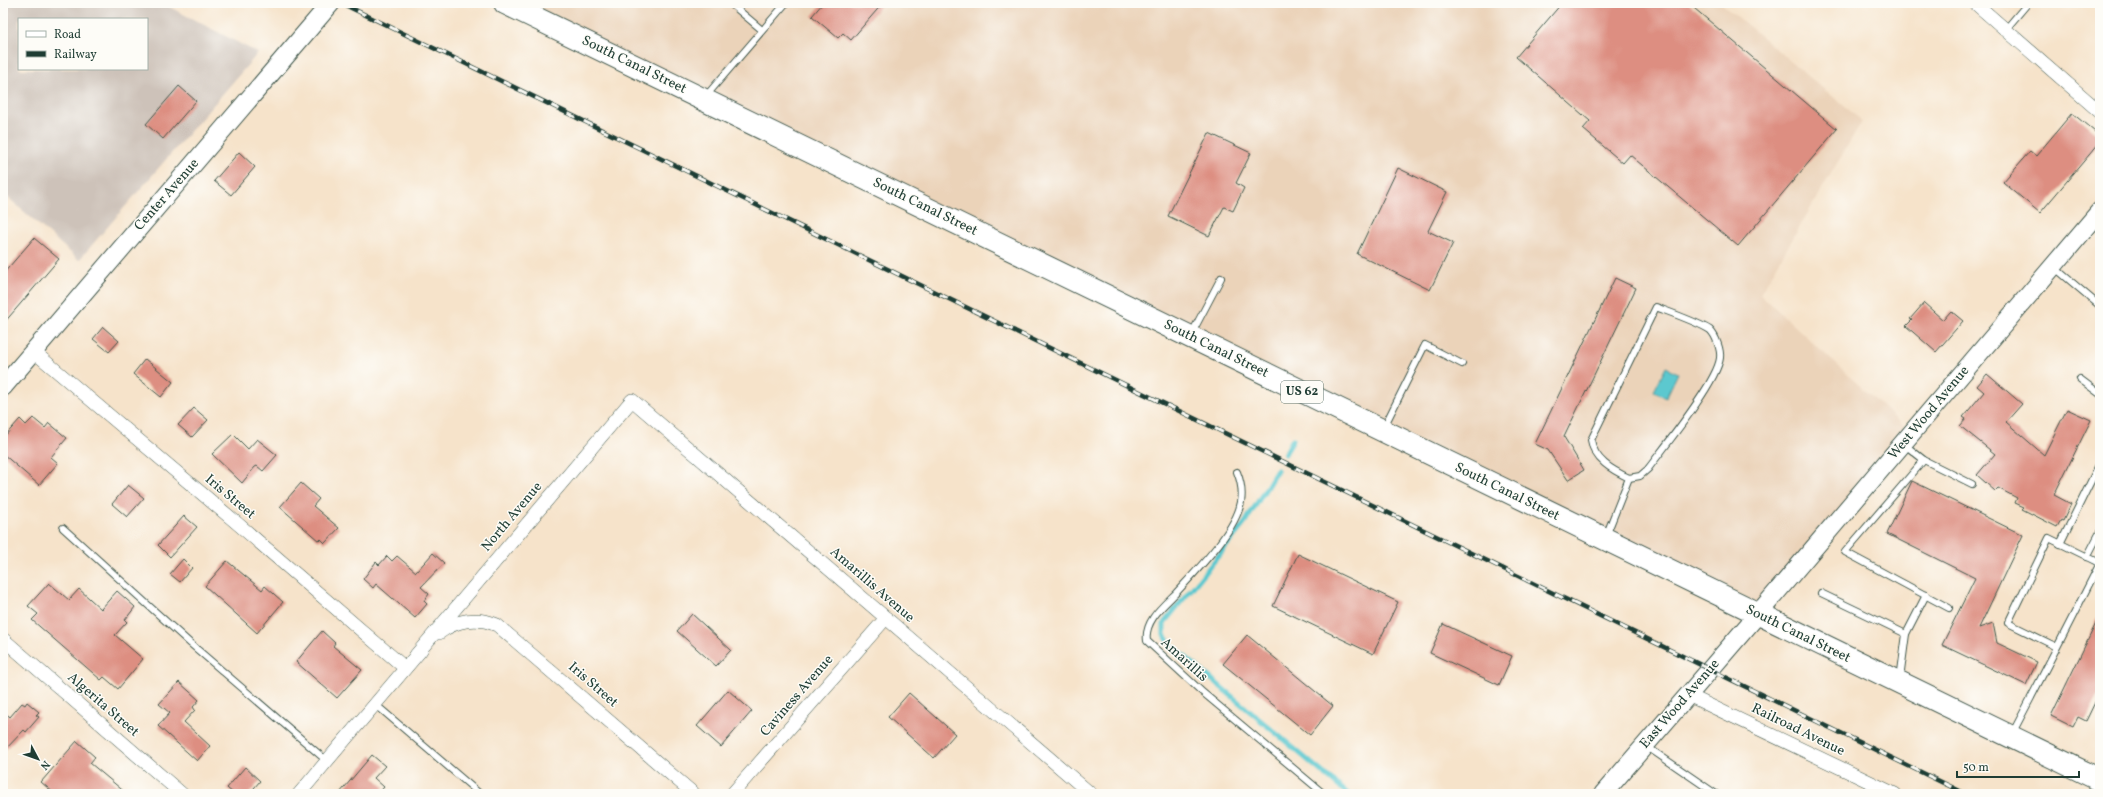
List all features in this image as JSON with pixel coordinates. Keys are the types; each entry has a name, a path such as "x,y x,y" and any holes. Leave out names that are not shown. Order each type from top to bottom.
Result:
{"highway":[{"name":"South Canal Street","path":"505,3 2100,780"}],"street":[{"name":"Center Avenue","path":"3,387 331,3"},
{"path":"1975,3 2100,112"},
{"name":"West Wood Avenue","path":"1758,614 2100,211"},
{"name":"Iris Street","path":"33,352 238,524 405,668"},
{"name":"North Avenue","path":"299,794 632,400"},
{"name":"Amarillis Avenue","path":"632,400 1091,794"},
{"name":"East Wood Avenue","path":"1603,794 1758,614"},
{"name":"Caviness Avenue","path":"732,794 886,618"},
{"name":"Iris Street","path":"462,621 486,621 497,625 694,794"},
{"name":"North Avenue","path":"416,655 444,630 462,621"},
{"name":"Algerita Street","path":"3,639 182,794"},
{"name":"Railroad Avenue","path":"1688,695 1895,794"}],"lane":[{"path":"730,3 762,30"},
{"path":"703,99 786,3"},
{"path":"2006,30 2028,3"},
{"path":"2053,266 2100,306"},
{"path":"1190,337 1221,278"},
{"path":"1656,307 1710,330 1717,340 1720,358 1714,374 1703,393 1648,469 1640,476 1629,478 1605,464 1593,450 1591,440 1656,307"},
{"path":"1382,431 1425,345 1462,364"},
{"path":"2080,379 2100,394"},
{"path":"1903,443 1924,460 1972,484"},
{"path":"1924,460 1845,552 1949,608"},
{"path":"2060,544 2100,464"},
{"name":"Amarillis","path":"1237,472 1242,484 1241,501 1234,520 1214,549 1158,611 1146,634 1148,640 1200,691 1324,794"},
{"path":"1604,539 1629,478"},
{"path":"63,528 191,644 327,761"},
{"path":"2087,557 2100,532"},
{"path":"2011,737 2100,563 2049,538 2008,623 2057,647"},
{"path":"2094,576 2100,579"},
{"path":"1821,593 1906,634"},
{"path":"1899,683 1906,634 1926,595"},
{"path":"375,704 480,794"},
{"path":"1645,745 1716,794"}],"shaded area":[{"path":"3,3 162,3 258,53 79,260 3,193"},
{"path":"505,3 1721,3 1862,121 1760,294 1912,434 1758,614"}],"water":[{"path":"1666,367 1678,373 1666,398 1654,391"}],"building":[{"path":"823,3 883,3 851,40 843,33 838,38 812,16"},
{"path":"1562,3 1688,3 1837,129 1738,246 1630,155 1623,163 1583,129 1590,121 1516,57"},
{"path":"179,86 196,101 163,139 146,124"},
{"path":"2072,113 2100,136 2100,142 2040,213 2003,182 2030,151 2036,156"},
{"path":"1209,133 1251,153 1236,183 1244,188 1233,211 1224,207 1209,236 1168,216"},
{"path":"239,152 255,167 231,195 214,181"},
{"path":"1398,168 1447,192 1428,231 1453,243 1430,290 1357,254"},
{"path":"34,238 59,259 3,324 3,274"},
{"path":"1615,278 1636,288 1564,437 1584,470 1568,480 1548,450 1535,444"},
{"path":"1924,303 1943,320 1951,311 1963,321 1936,352 1906,326"},
{"path":"103,327 119,341 109,352 93,339"},
{"path":"145,359 173,382 161,397 133,374"},
{"path":"1987,374 2022,404 2006,422 2044,455 2067,409 2091,420 2054,495 2071,504 2063,521 2061,520 2057,527 2022,509 2024,507 2015,503 2017,498 1998,488 1995,491 1977,475 1995,454 1960,426 1966,419 1963,417 1984,392 1977,386"},
{"path":"194,408 208,420 192,437 178,425"},
{"path":"33,418 45,428 49,423 67,438 51,457 58,463 39,485 3,454 3,438 20,419 26,425"},
{"path":"233,434 248,449 257,439 277,455 263,471 257,466 255,467 242,483 212,454"},
{"path":"1912,481 2023,535 1979,628 1993,623 1997,643 2037,662 2026,685 1942,645 1975,578 1887,534"},
{"path":"301,483 319,499 313,506 339,528 325,543 321,539 319,541 280,507"},
{"path":"128,485 144,498 127,517 112,504"},
{"path":"184,516 197,527 170,557 158,545"},
{"path":"433,553 444,563 421,587 429,594 424,601 427,604 415,618 376,584 373,588 363,579 376,562 379,565 387,556 392,561 397,556 416,572"},
{"path":"1298,554 1398,602 1373,654 1273,606"},
{"path":"183,559 192,568 180,582 170,574"},
{"path":"227,561 262,590 265,586 283,602 257,633 205,586"},
{"path":"49,583 69,600 79,589 101,609 117,591 135,607 125,620 127,622 115,635 143,659 118,689 104,677 101,680 32,620 38,614 28,606"},
{"path":"692,614 731,650 716,666 677,631"},
{"path":"2100,615 2100,692 2086,721 2078,717 2073,727 2051,716"},
{"path":"1443,624 1512,656 1499,685 1430,653"},
{"path":"322,631 335,643 333,646 362,670 337,698 296,662"},
{"path":"1247,635 1333,706 1310,735 1223,664"},
{"path":"179,682 199,700 193,707 195,710 184,722 210,746 197,761 158,726 170,713 159,704"},
{"path":"728,690 752,711 721,747 697,726"},
{"path":"909,693 955,734 934,758 888,717"},
{"path":"27,702 39,712 36,715 39,717 26,732 24,730 3,752 3,711 10,717 22,703 25,705"},
{"path":"77,741 95,757 90,763 127,794 55,794 41,782"},
{"path":"372,755 385,766 374,778 384,787 378,794 339,794"},
{"path":"245,767 260,781 249,794 234,794 227,788"}],"waterway":[{"path":"1285,454 1293,439"},
{"path":"1277,470 1245,523 1164,623 1164,635 1171,645 1348,794"}],"railway":[{"path":"341,3 1966,794"}]}
